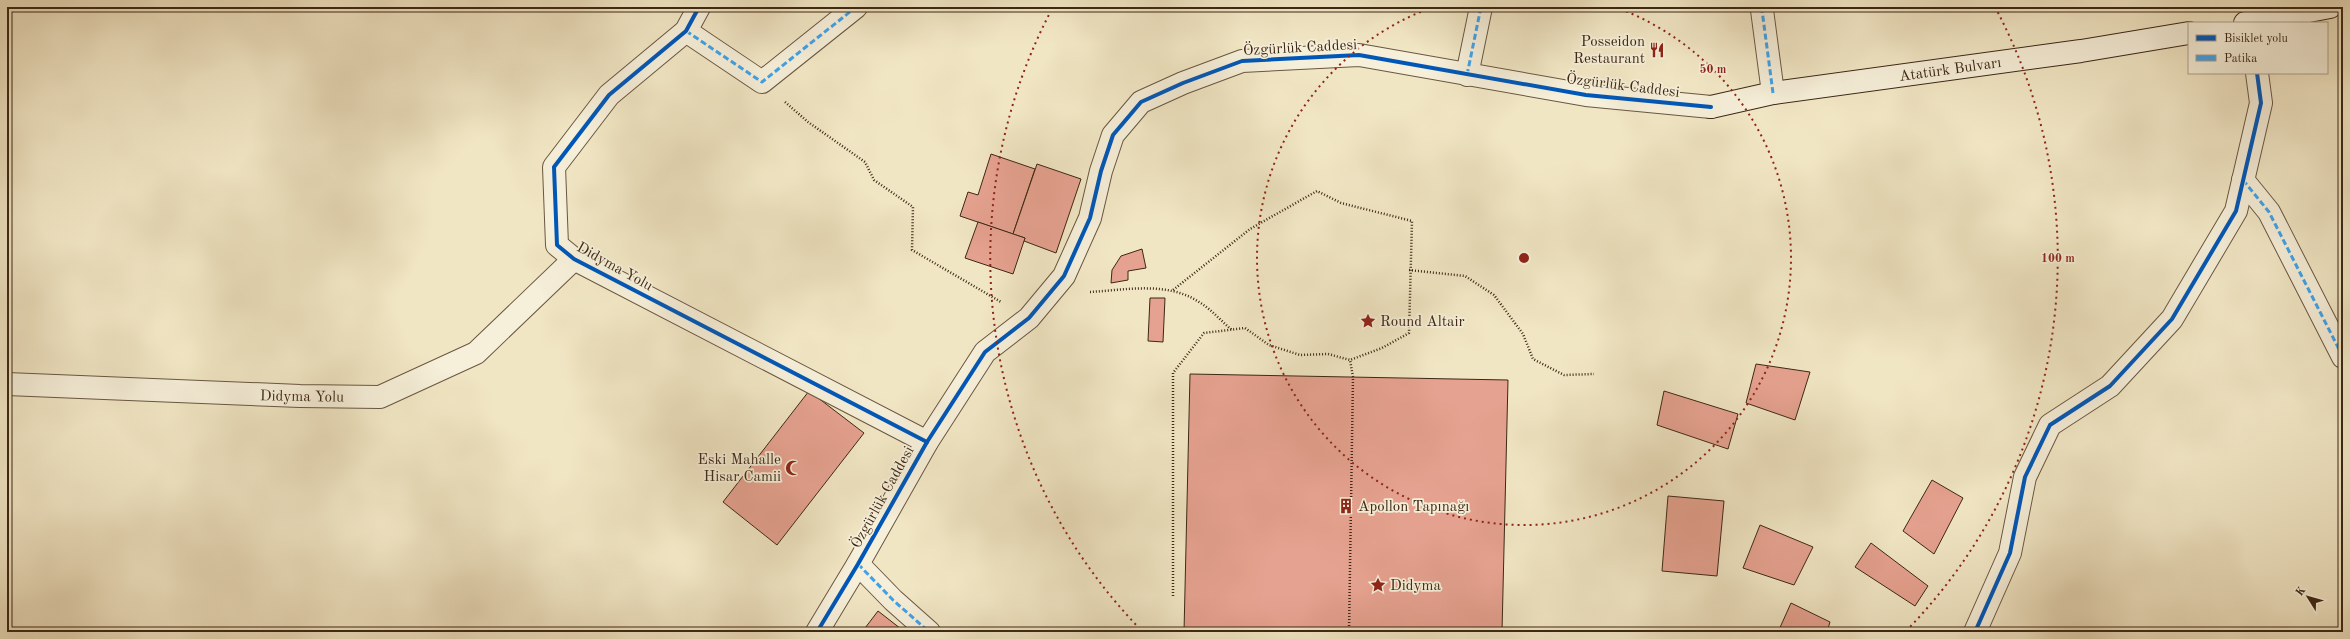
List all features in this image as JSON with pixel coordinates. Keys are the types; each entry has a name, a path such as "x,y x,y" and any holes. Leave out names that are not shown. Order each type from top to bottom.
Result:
{"street":[{"name":"Didyma Yolu","path":"699,7 686,31 609,95 554,167 557,245 574,259 926,442"},
{"path":"686,31 762,82 856,7"},
{"path":"1467,75 1481,7"},
{"path":"2254,22 2330,7"},
{"path":"1761,8 1774,93"},
{"name":"Atatürk Bulvarı","path":"1711,107 1774,93 2081,51 2188,33"},
{"name":"Özgürlük Caddesi","path":"817,632 858,564 926,442 985,352 1029,318 1064,276 1090,218 1101,172 1113,135 1142,102 1184,83 1242,61 1359,55 1586,95 1711,107"},
{"path":"1975,632 2010,553 2024,477 2050,425 2110,386 2172,319 2236,211 2261,103 2257,74"},
{"path":"2243,180 2269,212 2343,357"},
{"name":"Didyma Yolu","path":"7,384 300,396 380,397 476,353 574,259"},
{"path":"858,564 929,632"}],"path":[{"path":"762,82 808,122 865,162 874,180 913,207 912,250 1029,318"},
{"path":"1173,290 1250,230 1317,191 1341,202 1412,221 1409,270 1408,333 1382,348 1350,360 1328,354 1300,355 1269,345 1245,328 1232,331 1204,332 1173,373 1173,596"},
{"path":"1409,270 1465,276 1494,295 1523,334 1533,358 1564,375 1594,374"},
{"path":"1064,276 1086,292 1150,288 1173,290 1199,302 1232,331"},
{"path":"1349,632 1353,377 1350,360"}],"building":[{"path":"991,154 1035,169 1013,234 960,216 968,192 978,195"},
{"path":"1037,164 1081,179 1056,253 1024,241 1025,238 1013,234"},
{"path":"978,222 1025,238 1013,274 965,258"},
{"path":"1142,249 1146,268 1128,271 1128,280 1111,283 1112,270 1121,256"},
{"path":"1150,298 1165,298 1163,342 1148,341"},
{"path":"1756,364 1810,372 1795,420 1746,403"},
{"name":"Apollon Tapınağı","path":"1190,374 1508,380 1502,632 1184,632"},
{"name":"Eski Mahalle Hisar Camii","path":"809,391 864,433 777,545 723,502"},
{"path":"1664,391 1738,414 1728,449 1657,425"},
{"path":"1932,480 1963,498 1934,554 1903,531"},
{"path":"1668,496 1724,501 1717,576 1662,571"},
{"path":"1760,525 1813,547 1794,585 1743,568"},
{"path":"1871,543 1928,586 1915,606 1855,567"},
{"path":"1791,603 1830,622 1827,632 1778,632"},
{"path":"878,611 905,632 862,632"}],"marked path":[{"path":"686,31 762,82 856,7"},
{"path":"1467,75 1481,7"},
{"path":"1763,7 1762,10 1773,93"},
{"path":"2243,180 2269,212 2343,357"},
{"path":"858,564 893,600 929,632"}],"cycle path":[{"path":"699,7 686,31 609,95 554,167 557,245 574,259 927,442"},
{"path":"817,632 858,564 927,442 985,352 1029,318 1064,276 1090,218 1101,171 1113,135 1141,102 1183,83 1242,61 1359,55 1586,95 1711,107"},
{"path":"1975,632 2010,553 2025,477 2050,425 2110,386 2172,319 2236,211 2261,103 2257,74"}],"place":[{"name":"Posseidon Restaurant","path":"1657,50"},
{"name":"Round Altair","path":"1368,321"},
{"name":"Eski Mahalle Hisar Camii","path":"793,468"},
{"name":"Apollon Tapınağı","path":"1346,506"},
{"name":"Didyma","path":"1378,585"}]}
